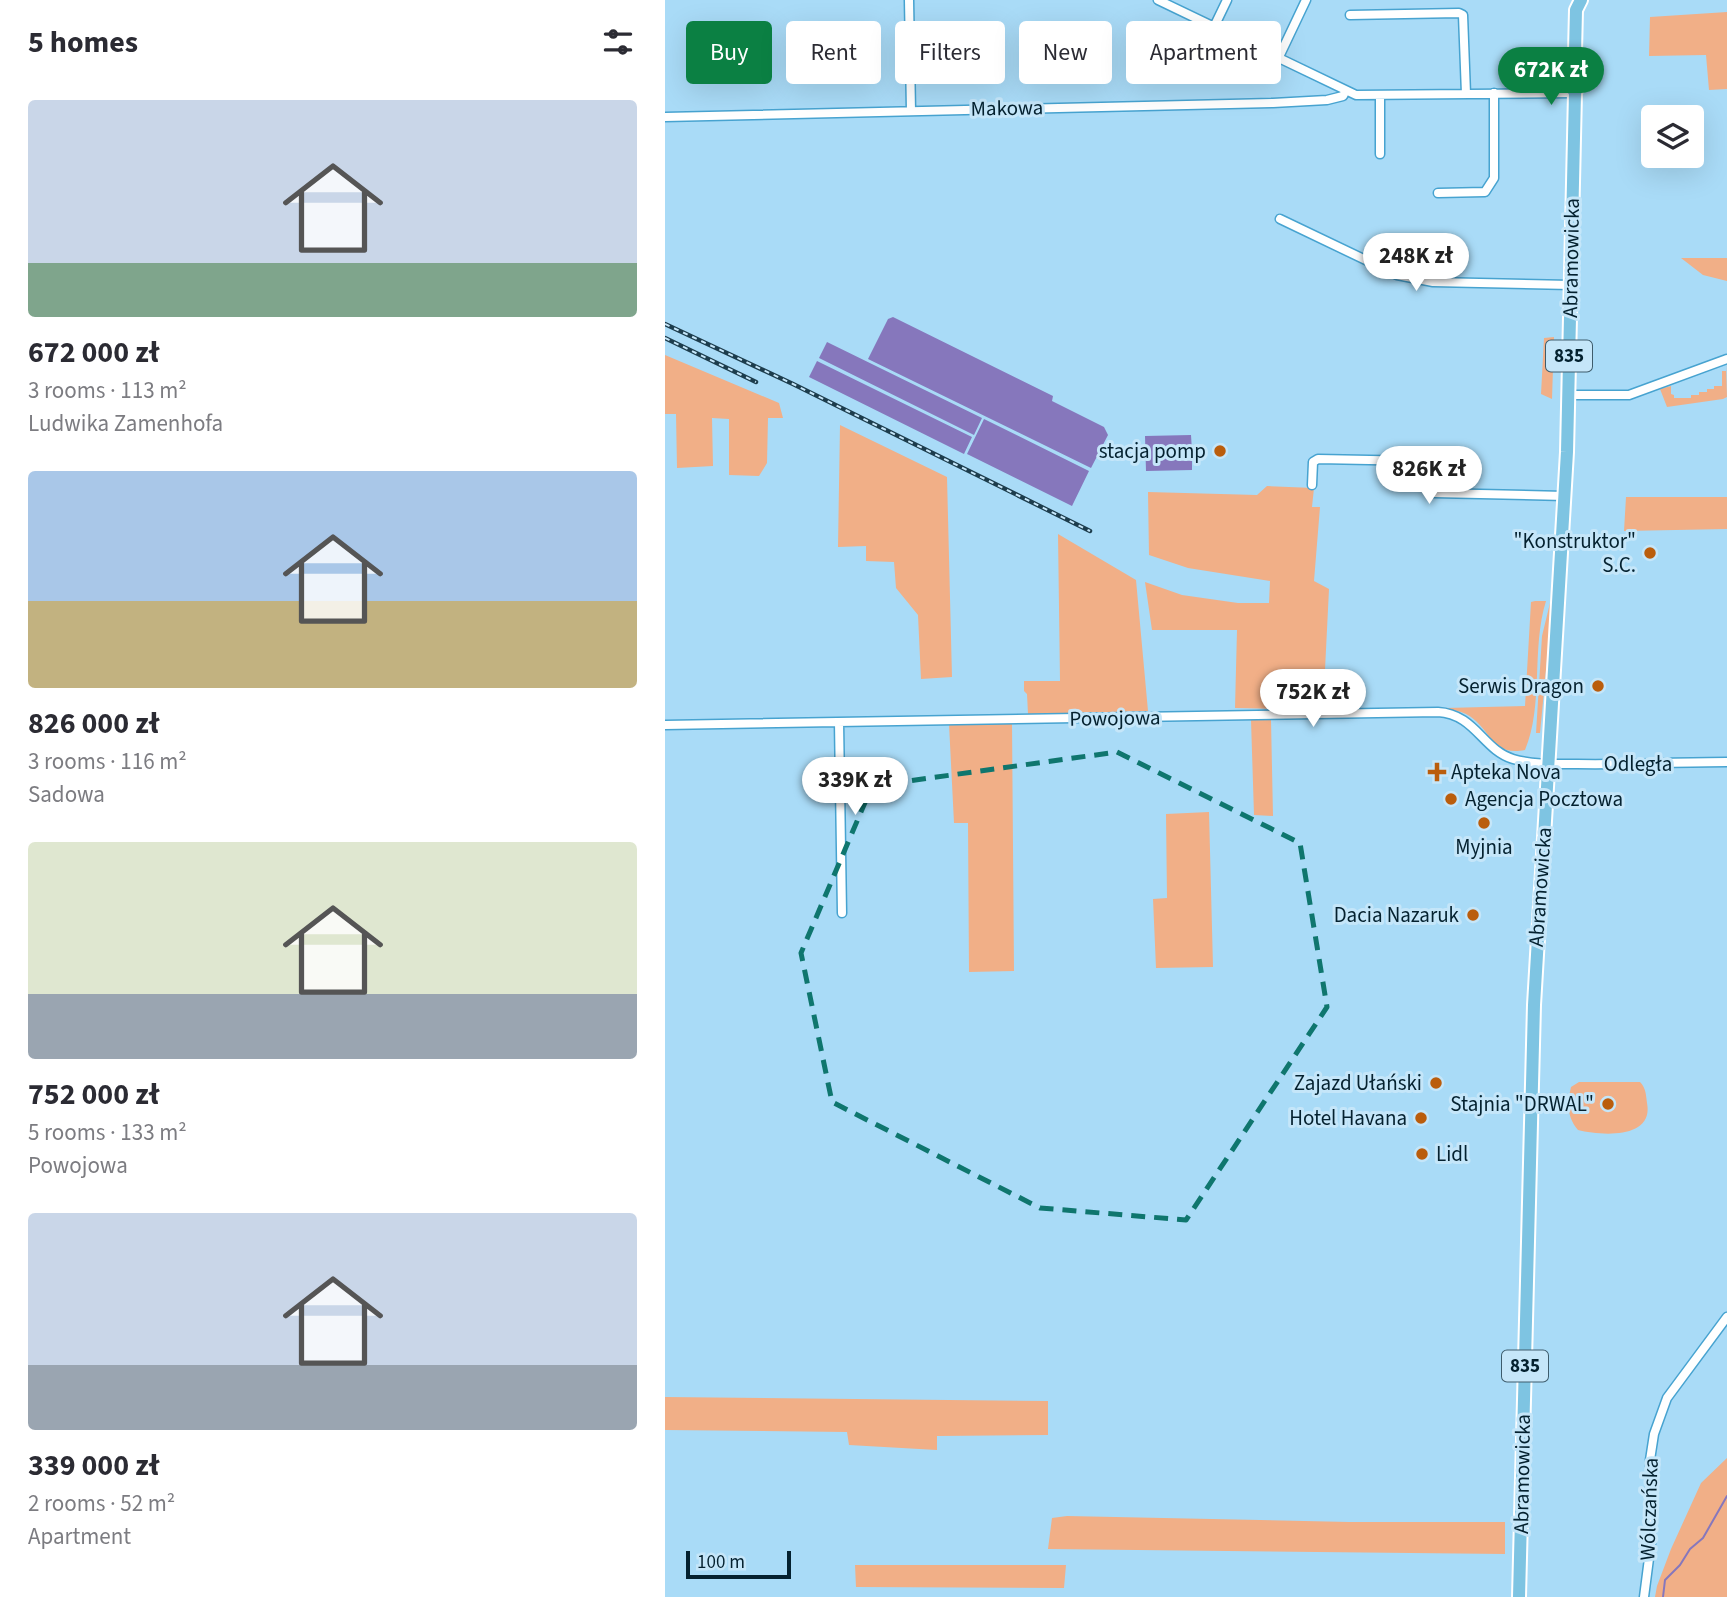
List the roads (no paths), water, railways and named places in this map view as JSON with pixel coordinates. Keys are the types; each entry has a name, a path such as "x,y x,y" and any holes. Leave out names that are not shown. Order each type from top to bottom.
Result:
{"main road":[{"name":"Abramowicka","path":"1519,1597 1534,1005 1565,496 1575,93 1570,84 1570,64 1575,52 1577,4"}],"street":[{"path":"909,0 911,111"},
{"path":"1158,0 1202,21"},
{"path":"1217,21 1227,0"},
{"path":"1281,53 1306,0"},
{"path":"1350,15 1463,15 1466,94"},
{"path":"1281,60 1345,92 1359,96 1575,93"},
{"name":"Makowa","path":"665,117 1273,103 1339,98 1345,92"},
{"path":"1438,192 1485,192 1495,178 1494,93"},
{"path":"1380,96 1380,154"},
{"path":"1280,219 1398,275 1433,282 1571,285"},
{"path":"1568,394 1629,395 1727,359"},
{"path":"1312,485 1313,462 1318,459 1421,461 1427,469 1427,488 1434,493 1565,496"},
{"name":"Powojowa","path":"665,725 1442,712 1464,720 1504,756 1520,761 1549,763"},
{"path":"839,722 842,913"},
{"name":"Odległa","path":"1549,763 1638,765 1727,762"},
{"name":"Wólczańska","path":"1644,1597 1651,1543 1650,1460 1654,1434 1667,1398 1727,1317"}],"waterway":[{"path":"1663,1597 1665,1580 1680,1565 1690,1549 1703,1538 1727,1496"}],"railway":[{"path":"665,324 793,384 1090,531"},
{"path":"665,338 756,382"}],"place":[{"name":"stacja pomp","path":"1220,451"},
{"name":"\"Konstruktor\" S.C.","path":"1650,553"},
{"name":"Serwis Dragon","path":"1598,686"},
{"name":"Apteka Nova","path":"1437,772"},
{"name":"Agencja Pocztowa","path":"1451,799"},
{"name":"Myjnia","path":"1484,823"},
{"name":"Dacia Nazaruk","path":"1473,915"},
{"name":"Zajazd Ułański","path":"1436,1083"},
{"name":"Stajnia \"DRWAL\"","path":"1608,1104"},
{"name":"Hotel Havana","path":"1421,1118"},
{"name":"Lidl","path":"1422,1154"}]}
